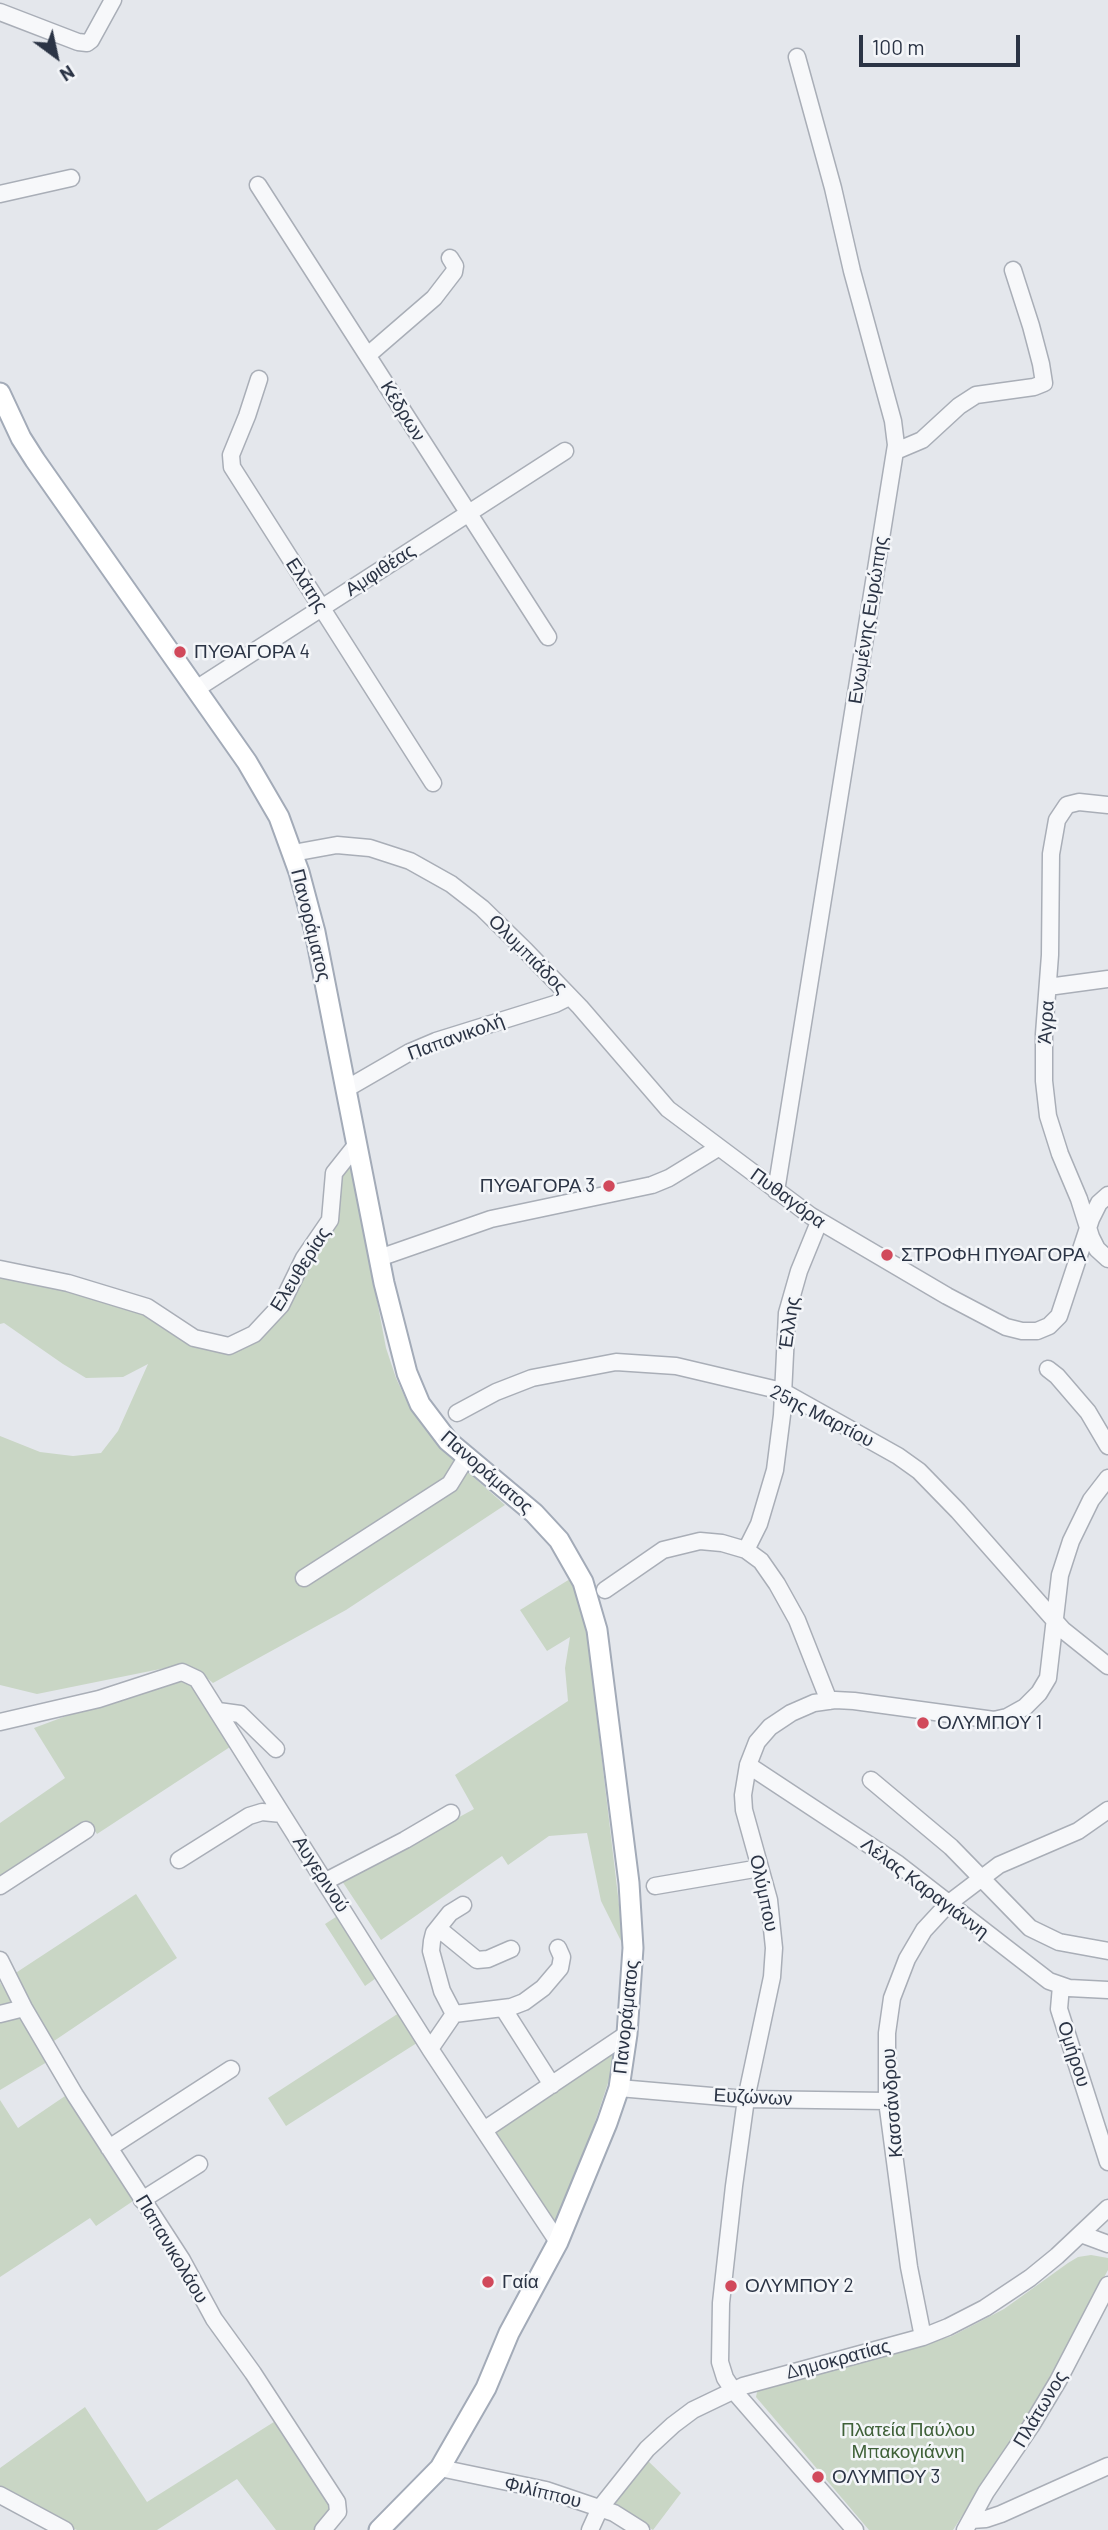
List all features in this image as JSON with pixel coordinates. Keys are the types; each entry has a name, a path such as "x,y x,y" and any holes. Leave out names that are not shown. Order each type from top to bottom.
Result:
{"main road":[{"name":"Πανοράματος","path":"0,393 34,460 196,689 264,789 279,817 293,853 315,932 379,1258 396,1336 412,1387 434,1425 466,1458 526,1506 551,1530 573,1562 591,1603 601,1655 629,1883 634,1948 627,2034 619,2088 558,2242 509,2333 486,2388 440,2468 379,2530"}],"street":[{"path":"0,12 87,43 113,0"},
{"name":"Ενωμένης Ευρώπης","path":"776,1191 896,451 893,421 852,271 834,188 797,57"},
{"path":"0,194 71,178"},
{"name":"Κέδρων","path":"258,185 548,637"},
{"path":"368,355 434,298 454,272 455,266 450,258"},
{"path":"896,451 922,440 958,406 976,395 1034,387 1044,383 1031,326 1013,270"},
{"name":"Ελάτης","path":"259,379 230,463 433,783"},
{"name":"Αμφιθέας","path":"196,689 565,451"},
{"name":"Άγρα","path":"1108,805 1079,802 1067,805 1062,810 1055,830 1051,854 1048,987 1044,1034 1044,1081 1048,1116 1095,1246 1108,1259"},
{"name":"Ολυμπιάδος","path":"293,853 337,845 358,846 394,855 421,866 451,884 474,901 516,940 668,1109 718,1148"},
{"path":"1048,987 1108,979"},
{"name":"Παπανικολή","path":"346,1088 429,1044 555,1004 569,997"},
{"name":"Ελευθερίας","path":"0,1269 68,1283 147,1307 194,1338 229,1346 254,1334 281,1305 304,1258 330,1220 334,1173 357,1144"},
{"path":"379,1258 491,1219 652,1185 669,1178 718,1148"},
{"name":"Πυθαγόρα","path":"718,1148 819,1222 986,1317 1006,1327 1030,1331 1049,1326 1059,1317 1095,1210 1108,1195"},
{"name":"Έλλης","path":"746,1550 759,1524 775,1470 782,1415 787,1313 799,1271 819,1222"},
{"name":"25ης Μαρτίου","path":"457,1413 496,1392 532,1378 617,1362 676,1366 782,1391 898,1456 919,1471 1055,1621 1080,1645 1108,1666"},
{"path":"1048,1369 1088,1412 1108,1447"},
{"path":"304,1578 450,1485 466,1458"},
{"name":"Ολύμπου","path":"855,2530 733,2390 725,2378 720,2362 720,2303 746,2099 771,1984 775,1948 771,1910 744,1805 748,1765 757,1742 773,1723 799,1709 829,1701 854,1701 989,1720 1007,1717 1031,1702 1045,1683 1050,1667 1060,1576 1071,1541 1091,1500 1108,1478"},
{"path":"605,1590 663,1550 700,1541 722,1543 746,1550 761,1561 797,1620 829,1701"},
{"name":"Αυγερινού","path":"0,1722 99,1699 182,1672 197,1679 430,2049 558,2242"},
{"path":"218,1711 240,1714 276,1749"},
{"name":"Λέλας Καραγιάννη","path":"748,1765 898,1864 1044,1978 1061,1986 1108,1990"},
{"name":"Λέλας Καραγιάννη","path":"871,1780 982,1876 1018,1917 1038,1933 1059,1941 1108,1951"},
{"name":"Κασσάνδρου","path":"923,2337 908,2257 887,2101 887,2033 892,1998 907,1959 924,1930 949,1903 999,1865 1078,1831 1108,1810"},
{"path":"179,1860 248,1816 262,1812 282,1814"},
{"path":"326,1881 451,1813"},
{"path":"0,1886 86,1830"},
{"path":"655,1886 760,1868"},
{"path":"454,2014 442,1992 431,1951 434,1933 450,1913 463,1905"},
{"path":"439,1929 477,1960 488,1959 511,1948"},
{"path":"430,2049 454,2014 503,2008 524,2002 553,1979 560,1968 562,1957 558,1948"},
{"name":"Παπανικολάου","path":"0,1960 24,2008 109,2148 182,2260 214,2319 337,2502 338,2512 323,2530"},
{"name":"Ομήρου","path":"1061,1986 1059,2009 1108,2162"},
{"path":"0,2014 24,2008"},
{"path":"503,2008 552,2085"},
{"path":"484,2130 627,2034"},
{"path":"109,2148 231,2069"},
{"name":"Ευζώνων","path":"619,2088 746,2099 887,2101"},
{"path":"142,2200 199,2164"},
{"name":"Δημοκρατίας","path":"590,2530 600,2508 647,2449 693,2410 733,2390 781,2374 923,2337 956,2324 1045,2267 1108,2208"},
{"path":"1081,2235 1108,2244"},
{"name":"Πλάτωνος","path":"968,2525 986,2492 1058,2381 1108,2285"},
{"path":"968,2525 1001,2514 1108,2466"},
{"name":"Φιλίππου","path":"440,2468 546,2490 614,2513 641,2530"},
{"path":"0,2495 65,2530"}],"green space":[{"path":"351,1163 386,1348 396,1378 408,1404 424,1428 443,1450 505,1505 346,1610 213,1683 195,1668 180,1665 37,1694 0,1685 0,1436 40,1452 73,1456 101,1453 118,1431 148,1364 123,1377 86,1378 63,1364 4,1323 0,1324 0,1271 115,1301 227,1346 256,1335 324,1235 336,1181"},
{"path":"570,1579 580,1603 588,1642 624,1947 601,1901 587,1833 549,1836 508,1865 502,1856 381,1940 342,1881 474,1809 455,1775 568,1701 565,1668 570,1637 547,1651 520,1610"},
{"path":"184,1672 233,1745 97,1834 90,1823 0,1880 0,1823 65,1778 34,1728"},
{"path":"136,1894 177,1958 48,2045 11,1976"},
{"path":"339,1915 379,1976 365,1986 325,1924"},
{"path":"0,1982 47,2062 0,2090"},
{"path":"402,2011 420,2041 286,2126 268,2098"},
{"path":"616,2050 587,2146 555,2227 491,2131"},
{"path":"68,2094 136,2199 96,2226 90,2218 0,2277 0,2100 18,2128"},
{"name":"Πλατεία Παύλου Μπακογιάννη","path":"1091,2255 1108,2258 1108,2270 1039,2398 953,2530 869,2530 756,2397 757,2392 767,2388 952,2336 1004,2309 1078,2257"},
{"path":"85,2407 147,2502 277,2420 333,2505 321,2530 276,2530 237,2479 157,2530 77,2530 63,2525 0,2489 0,2468"},
{"path":"645,2458 681,2493 653,2530 613,2505"}],"place":[{"name":"ΠΥΘΑΓΟΡΑ 4","path":"180,652"},
{"name":"ΠΥΘΑΓΟΡΑ 3","path":"609,1186"},
{"name":"ΣΤΡΟΦΗ ΠΥΘΑΓΟΡΑ","path":"887,1255"},
{"name":"ΟΛΥΜΠΟΥ 1","path":"923,1723"},
{"name":"Γαία","path":"488,2282"},
{"name":"ΟΛΥΜΠΟΥ 2","path":"731,2286"},
{"name":"ΟΛΥΜΠΟΥ 3","path":"818,2477"}]}
